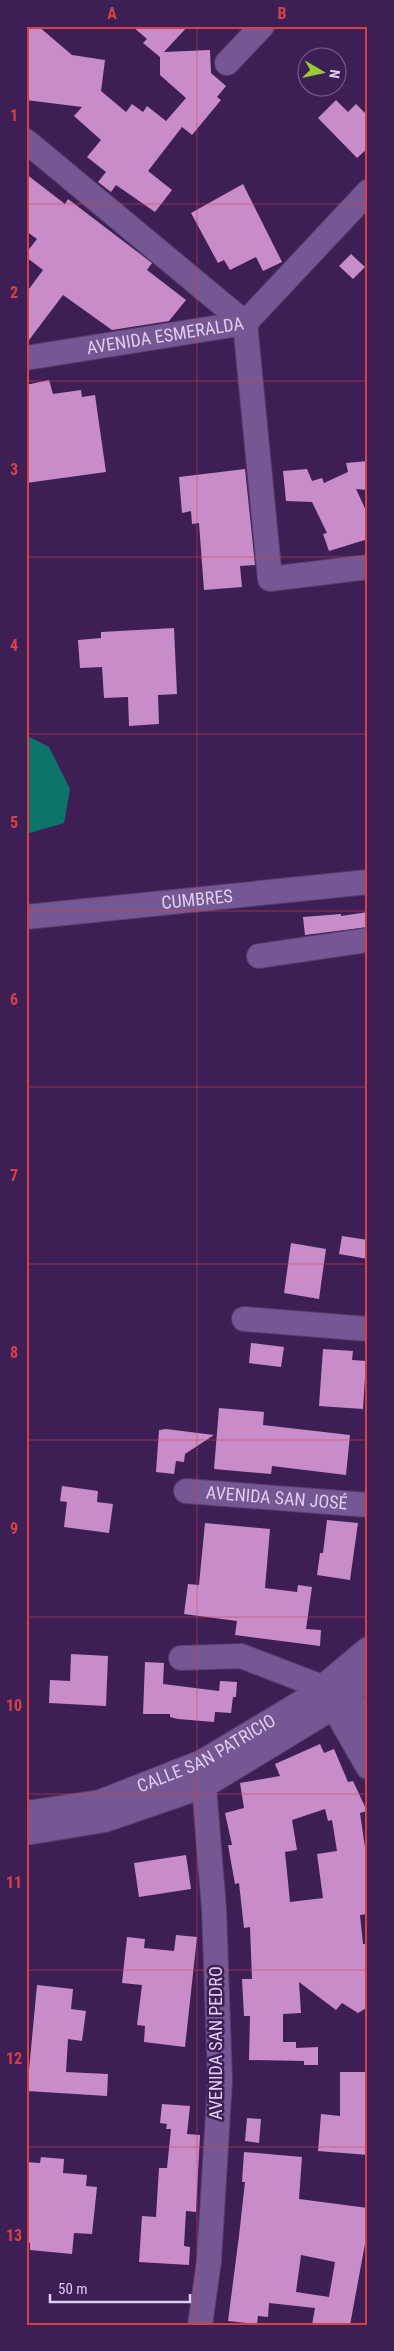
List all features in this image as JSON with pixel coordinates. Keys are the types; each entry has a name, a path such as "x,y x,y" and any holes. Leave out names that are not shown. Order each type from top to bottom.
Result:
{"street":[{"path":"227,63 262,26"},
{"path":"26,141 245,323 270,579 368,567"},
{"name":"AVENIDA ESMERALDA","path":"26,358 245,323 368,192"},
{"name":"CUMBRES","path":"26,917 368,882"},
{"path":"259,956 368,940"},
{"path":"244,1319 368,1329"},
{"name":"AVENIDA SAN JOSÉ","path":"186,1491 368,1505"},
{"name":"CALLE SAN PATRICIO","path":"26,1833 105,1820 204,1786 324,1713 335,1690 368,1649"},
{"path":"181,1658 241,1656 335,1690 368,1728"},
{"name":"CALLE SAN PATRICIO","path":"26,1813 100,1802 202,1762 312,1696 368,1678"},
{"path":"335,1690 368,1767"},
{"name":"AVENIDA SAN PEDRO","path":"200,2325 209,2261 220,2080 214,1909 202,1762"}],"shaded area":[{"path":"26,735 49,747 70,789 64,823 26,834"}],"building":[{"path":"26,26 38,26 72,55 105,60 101,91 126,112 132,104 143,112 147,106 166,121 186,98 160,75 160,57 143,43 147,39 132,26 188,26 164,52 210,50 211,73 226,86 217,97 221,100 192,135 182,127 148,171 172,190 155,212 116,185 111,192 98,182 106,172 87,157 101,140 74,116 82,107 26,100"},
{"path":"336,100 348,112 356,104 368,116 368,148 357,158 318,118"},
{"path":"26,174 65,204 68,199 152,263 147,270 186,300 169,321 112,330 63,295 26,344 26,293 43,270 26,257 26,253 37,239 26,231"},
{"path":"243,184 282,262 263,271 256,257 230,270 224,260 218,263 191,213"},
{"path":"351,254 365,267 353,279 339,266"},
{"path":"49,380 53,394 81,390 82,397 95,395 106,472 26,483 26,385"},
{"path":"368,461 368,490 356,489 368,515 368,539 329,551 323,534 327,533 312,502 286,501 283,471 307,469 312,481 322,478 324,483 348,472 346,463"},
{"path":"245,469 255,565 240,566 242,587 204,590 199,523 192,524 191,511 182,513 179,477"},
{"path":"174,628 177,694 158,695 159,724 129,726 128,697 104,698 102,667 80,668 78,640 101,638 101,632"},
{"path":"368,912 368,927 305,935 303,917 341,914 341,916"},
{"path":"342,1236 368,1240 368,1259 339,1254"},
{"path":"291,1243 326,1249 319,1299 284,1293"},
{"path":"251,1343 284,1347 281,1367 249,1363"},
{"path":"323,1349 353,1351 352,1360 366,1361 363,1409 319,1406"},
{"path":"219,1408 264,1412 263,1425 350,1435 346,1475 272,1466 271,1474 214,1469"},
{"path":"166,1429 214,1435 185,1454 184,1462 176,1461 174,1474 156,1472 159,1430"},
{"path":"62,1486 98,1491 97,1502 113,1504 109,1533 64,1527 67,1502 60,1501"},
{"path":"327,1520 358,1523 350,1580 317,1575 320,1553 323,1553"},
{"path":"205,1523 270,1529 265,1588 297,1592 298,1585 312,1587 306,1629 321,1630 320,1646 235,1635 237,1621 184,1614 188,1584 199,1585"},
{"path":"71,1654 108,1656 106,1706 49,1703 50,1680 70,1681"},
{"path":"145,1662 164,1663 163,1684 219,1691 220,1681 237,1682 236,1697 233,1697 231,1713 215,1712 214,1722 178,1719 170,1717 170,1714 143,1714"},
{"path":"320,1744 324,1753 334,1749 348,1782 353,1781 367,1811 360,1813 368,1868 368,1914 360,1915 363,1944 368,1944 368,2007 358,2013 342,2003 336,2010 299,1982 301,2013 283,2014 283,2042 296,2042 296,2048 318,2047 318,2065 304,2065 304,2061 249,2060 250,2016 244,2016 242,1979 252,1979 250,1927 244,1928 239,1883 235,1884 228,1845 232,1845 225,1813 244,1808 240,1783 280,1776 275,1764","holes":["325,1809 328,1821 332,1820 337,1851 317,1854 323,1898 290,1902 285,1852 297,1850 292,1820"]},
{"path":"186,1855 191,1889 139,1897 134,1863"},
{"path":"176,1935 197,1937 185,2047 144,2042 145,2026 137,2025 142,1985 122,1983 127,1937 145,1939 144,1948 174,1951"},
{"path":"37,1985 73,1989 71,2009 86,2011 82,2041 68,2039 66,2072 108,2074 107,2096 27,2091"},
{"path":"340,2072 368,2072 368,2155 318,2151 321,2114 340,2116"},
{"path":"162,2104 190,2106 187,2134 200,2135 196,2212 186,2211 184,2246 190,2247 189,2265 139,2262 142,2216 156,2217 159,2168 167,2168 171,2129 166,2129 167,2124 160,2123"},
{"path":"247,2118 261,2119 259,2143 245,2141"},
{"path":"244,2152 302,2157 299,2199 368,2208 368,2244 365,2244 350,2325 312,2325 315,2308 269,2303 268,2317 258,2316 257,2324 228,2321 245,2182 242,2182","holes":["301,2255 335,2262 329,2297 296,2292"]},
{"path":"41,2157 64,2159 63,2173 87,2175 86,2186 97,2187 92,2234 74,2233 72,2254 30,2250 30,2243 26,2242 26,2162 40,2163"}]}
